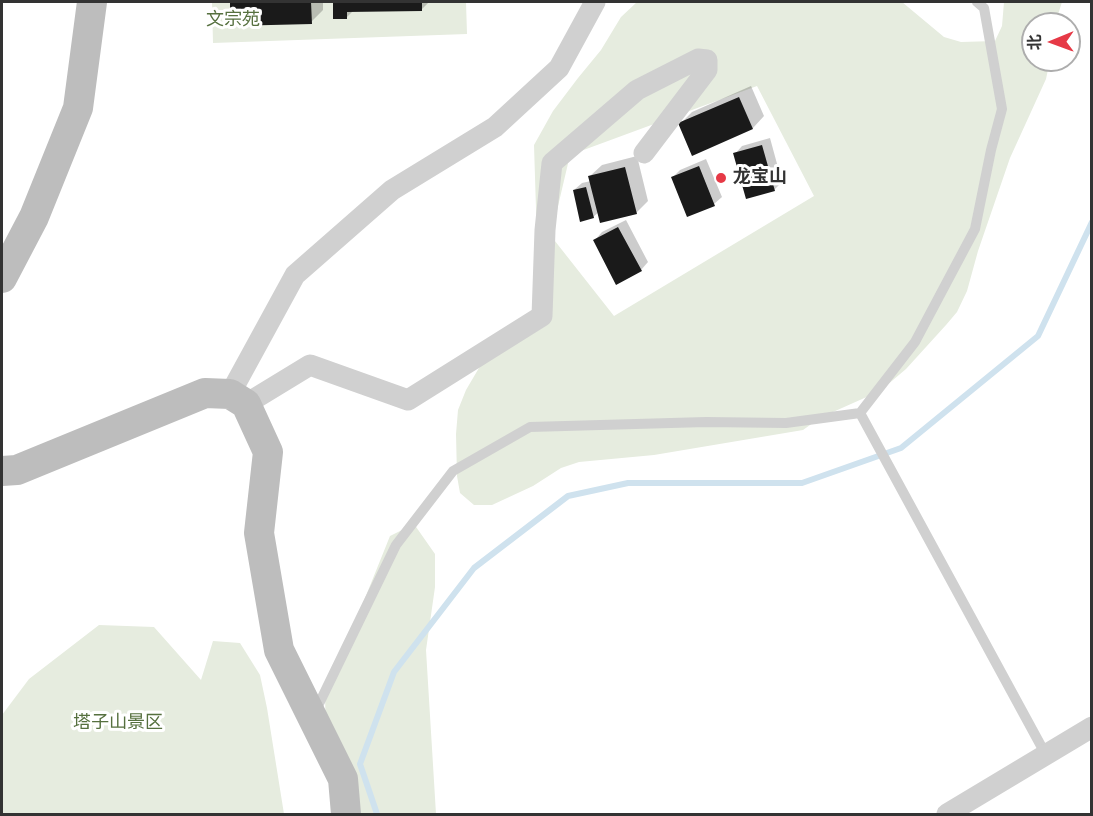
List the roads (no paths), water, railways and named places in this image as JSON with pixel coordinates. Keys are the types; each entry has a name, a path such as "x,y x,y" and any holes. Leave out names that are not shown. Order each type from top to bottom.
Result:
{"street":[{"path":"2,278 34,217 78,108 92,2"},
{"path":"238,399 295,275 392,190 495,127 559,68 596,2"},
{"path":"2,471 18,470 205,393 238,399 310,365 408,400 542,316 552,163 637,90 698,59 707,60 707,70 644,153"},
{"path":"238,399 268,453 259,533 279,650 343,779 346,814"},
{"path":"947,814 1092,727"}],"lane":[{"path":"312,718 396,544 453,471 530,427 706,422 786,423 860,413 915,342 975,229 1002,109 984,8 977,2"},
{"path":"860,413 1046,755"}],"waterway":[{"path":"377,814 360,764 394,672 474,568 568,496 628,483 802,483 901,448 1038,336 1092,222"}],"place":[{"name":"龙宝山","path":"721,178"}],"park label":[{"name":"文宗苑","path":"233,21"},
{"name":"塔子山景区","path":"118,724"}]}
